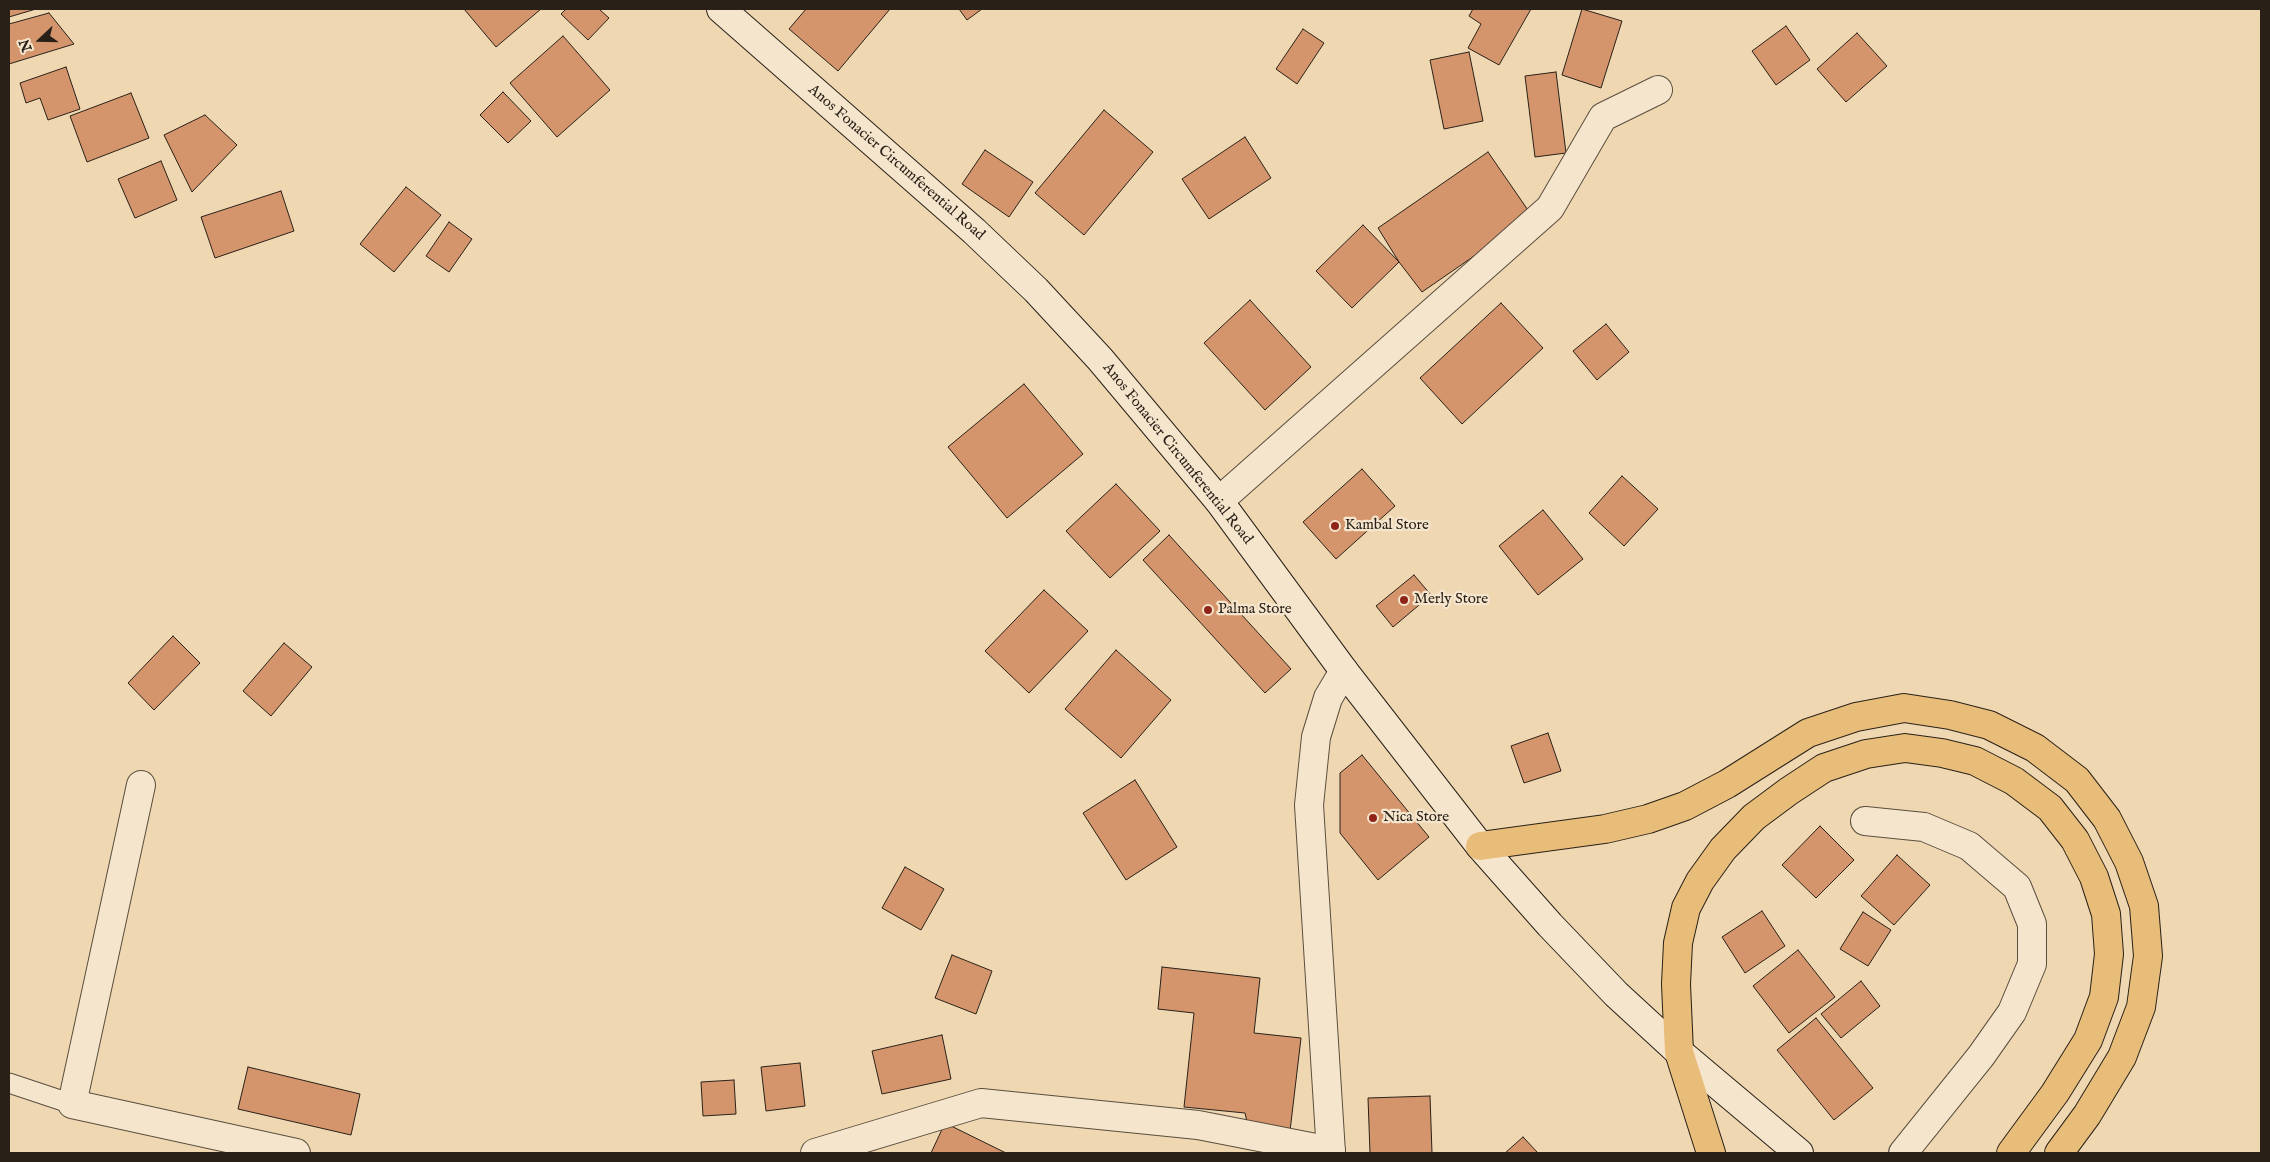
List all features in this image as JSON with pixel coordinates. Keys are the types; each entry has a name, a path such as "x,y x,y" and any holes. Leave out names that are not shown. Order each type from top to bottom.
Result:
{"main road":[{"path":"1480,846 1605,829 1648,819 1685,806 1728,784 1808,733 1856,717 1904,708 1950,715 1989,725 2035,748 2077,780 2107,819 2129,862 2144,906 2148,956 2141,1007 2122,1057 2087,1115 2059,1153"},
{"path":"1711,1153 1679,1052 1676,984 1678,943 1686,908 1700,881 1722,849 1754,817 1789,791 1824,768 1866,754 1905,748 1942,753 1976,761 2014,781 2050,808 2075,840 2094,877 2106,914 2110,954 2104,997 2088,1040 2055,1093 2010,1153"}],"street":[{"name":"Anos Fonacier Circumferential Road","path":"721,9 974,231 1036,290 1100,359 1219,501 1344,671 1480,846 1550,925 1616,994 1679,1052 1798,1153"},
{"path":"1219,501 1550,208 1603,117 1658,90"},
{"path":"815,1153 981,1103 1198,1125 1331,1152 1309,805 1316,737 1328,698 1344,671"},
{"path":"140,785 72,1104 296,1153"},
{"path":"1865,821 1924,826 1969,846 2017,887 2032,924 2032,964 2012,1012 1981,1056 1903,1153"}],"lane":[{"path":"9,1083 72,1104"}],"building":[{"path":"9,9 36,9 9,17"},
{"path":"464,9 541,9 496,47"},
{"path":"566,9 599,9 609,18 588,40 561,14"},
{"path":"806,9 890,9 838,71 789,29"},
{"path":"959,9 982,9 967,20"},
{"path":"1473,9 1531,9 1499,65 1468,48 1481,24 1469,16"},
{"path":"1582,9 1622,21 1601,88 1562,75"},
{"path":"49,13 74,44 9,64 9,24"},
{"path":"1786,26 1810,60 1776,85 1752,51"},
{"path":"1303,29 1324,43 1297,84 1276,69"},
{"path":"1857,33 1887,66 1846,102 1817,69"},
{"path":"563,36 610,90 557,137 510,83"},
{"path":"1469,52 1483,121 1444,129 1430,60"},
{"path":"66,67 80,109 48,120 40,98 26,103 20,83"},
{"path":"1556,72 1566,153 1535,157 1525,76"},
{"path":"503,92 531,121 508,143 480,115"},
{"path":"131,93 149,138 87,162 70,116"},
{"path":"1104,110 1153,152 1084,235 1035,193"},
{"path":"205,115 237,145 192,192 164,135"},
{"path":"1245,137 1271,178 1209,219 1182,179"},
{"path":"985,150 1033,182 1009,217 962,184"},
{"path":"1488,152 1532,216 1422,292 1399,262 1378,228"},
{"path":"161,161 177,200 135,218 118,179"},
{"path":"406,187 441,215 394,272 360,244"},
{"path":"281,191 294,231 215,258 201,217"},
{"path":"449,222 472,239 449,272 426,256"},
{"path":"1363,225 1399,262 1352,308 1316,271"},
{"path":"1250,300 1311,367 1265,410 1204,343"},
{"path":"1501,303 1543,348 1462,424 1420,378"},
{"path":"1606,324 1629,352 1597,380 1573,351"},
{"path":"1024,384 1083,454 1007,518 948,447"},
{"path":"1362,469 1395,506 1336,559 1303,522"},
{"path":"1622,476 1658,509 1624,546 1589,513"},
{"path":"1116,484 1160,531 1110,578 1066,531"},
{"path":"1543,510 1583,559 1538,595 1499,546"},
{"path":"1169,535 1291,669 1265,693 1143,560"},
{"name":"Merly Store","path":"1414,575 1431,595 1393,627 1376,606"},
{"path":"1044,590 1088,631 1029,693 985,651"},
{"path":"173,636 200,663 154,710 128,683"},
{"path":"284,643 312,667 271,716 243,691"},
{"path":"1116,650 1171,700 1121,758 1065,709"},
{"path":"1548,733 1561,771 1524,783 1511,746"},
{"path":"1362,755 1429,837 1378,880 1340,833 1340,773"},
{"path":"1135,780 1177,847 1126,880 1083,813"},
{"path":"1820,826 1854,860 1816,898 1782,865"},
{"path":"1897,855 1930,885 1894,925 1861,896"},
{"path":"905,867 944,889 921,930 882,908"},
{"path":"1762,911 1785,946 1745,973 1722,937"},
{"path":"1863,912 1891,930 1868,966 1840,949"},
{"path":"1798,950 1835,997 1789,1033 1753,986"},
{"path":"952,955 992,971 976,1014 935,998"},
{"path":"1162,967 1260,978 1254,1033 1301,1038 1290,1131 1248,1126 1245,1113 1184,1107 1194,1013 1158,1009"},
{"path":"1861,981 1880,1006 1841,1038 1821,1014"},
{"path":"1816,1018 1873,1088 1834,1120 1777,1050"},
{"path":"942,1035 951,1079 882,1094 872,1051"},
{"path":"800,1063 805,1106 766,1111 761,1067"},
{"path":"248,1067 360,1094 351,1135 238,1109"},
{"path":"734,1080 736,1114 703,1116 701,1082"},
{"path":"1430,1096 1432,1153 1370,1153 1368,1098"},
{"path":"945,1123 1006,1153 931,1153"},
{"path":"1523,1137 1538,1153 1505,1153"}],"place":[{"name":"Kambal Store","path":"1335,526"},
{"name":"Merly Store","path":"1404,600"},
{"name":"Palma Store","path":"1208,610"},
{"name":"Nica Store","path":"1373,818"}]}
